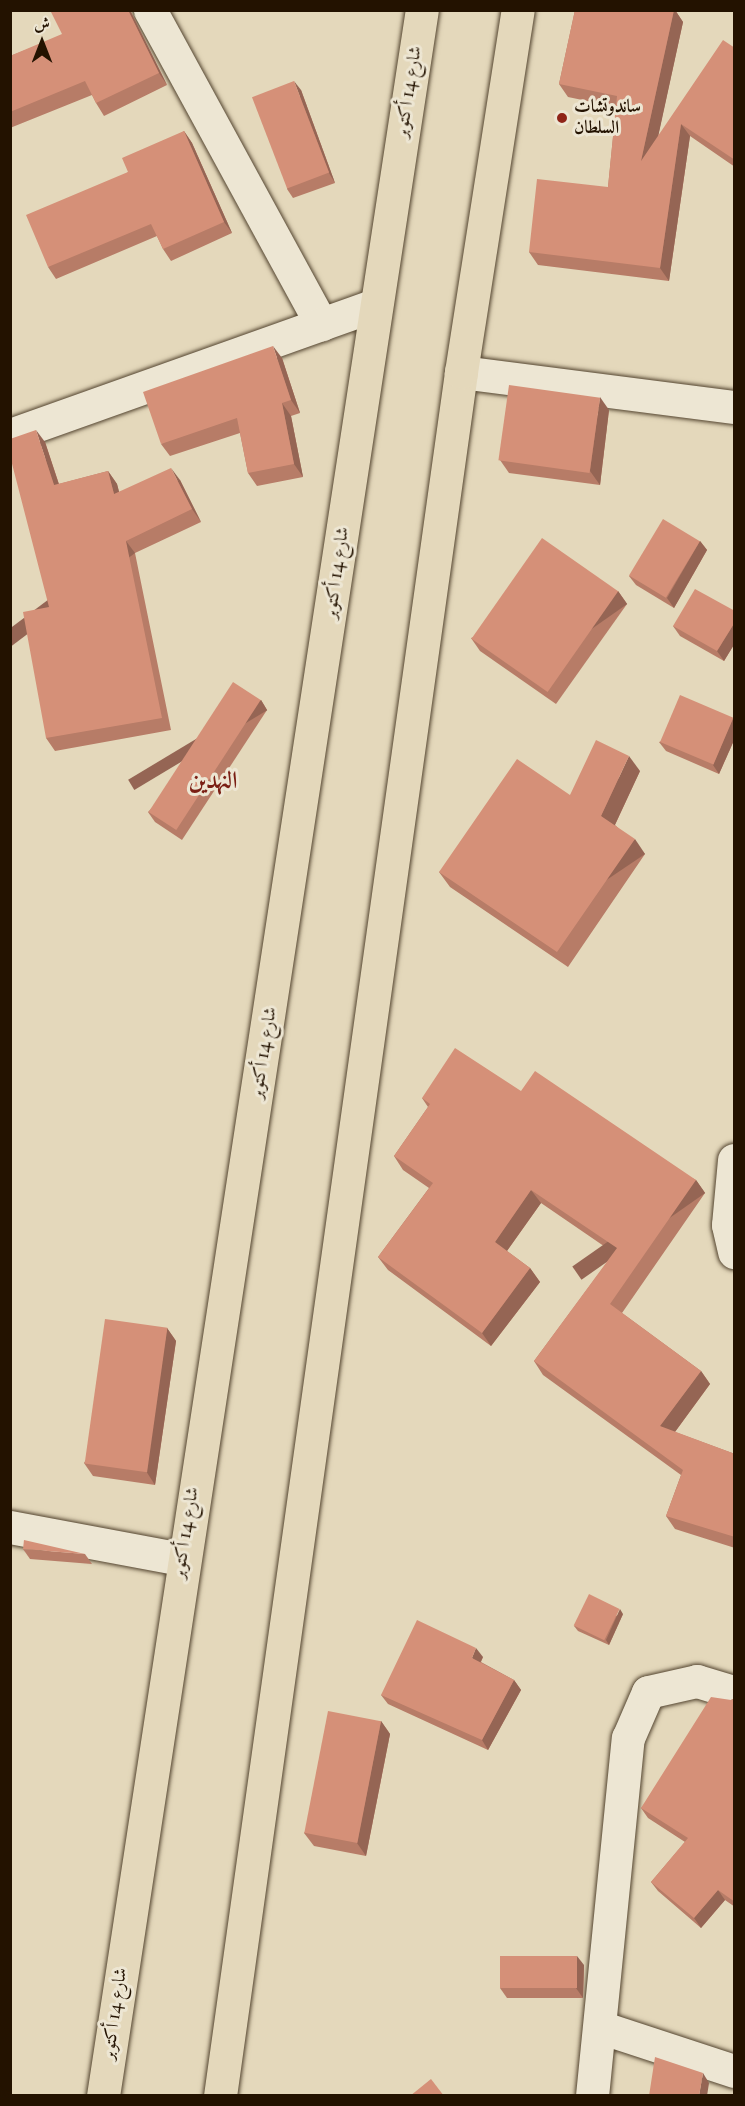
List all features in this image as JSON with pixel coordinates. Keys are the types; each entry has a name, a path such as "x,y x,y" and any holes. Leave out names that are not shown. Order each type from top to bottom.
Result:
{"main road":[{"name":"شارع 14 أكتوبر","path":"102,2096 181,1559 291,890 376,305 422,10"},
{"path":"220,2096 461,372 518,10"}],"street":[{"path":"150,10 321,324"},
{"path":"10,435 376,305"},
{"path":"461,372 735,407"},
{"path":"735,1160 728,1225 735,1252"},
{"path":"10,1527 181,1559"},
{"path":"592,2096 628,1737 648,1692 697,1681 735,1692"},
{"path":"600,2027 735,2071"}],"building":[{"path":"50,10 128,10 159,73 96,103 85,81 10,112 10,56 62,34"},
{"path":"575,10 674,10 641,161 723,40 735,48 735,160 681,124 660,268 529,252 537,179 608,187 617,96 559,84"},
{"path":"294,81 329,172 287,189 252,97"},
{"path":"184,131 224,222 163,249 151,224 48,267 26,215 128,172 122,158"},
{"path":"273,346 291,400 282,403 294,464 248,473 237,418 161,444 143,392"},
{"path":"509,385 600,398 590,473 498,460"},
{"path":"36,430 54,485 108,471 114,494 171,468 192,509 126,541 162,718 46,738 23,612 49,607 10,456 10,439"},
{"path":"663,519 700,541 666,598 629,576"},
{"path":"542,538 618,591 548,692 471,639"},
{"path":"695,589 735,611 735,622 717,651 673,626"},
{"path":"233,682 261,700 176,830 149,812"},
{"path":"680,695 733,718 713,765 660,742"},
{"path":"596,740 629,756 601,816 635,839 557,952 439,872 517,759 570,795"},
{"path":"455,1048 521,1091 535,1071 696,1180 610,1304 701,1371 660,1426 735,1454 735,1537 666,1516 683,1470 534,1361 617,1248 531,1190 495,1242 530,1268 482,1333 378,1257 433,1183 394,1156 430,1104 422,1098"},
{"path":"105,1319 167,1328 147,1472 85,1464"},
{"path":"24,1540 85,1554 23,1549"},
{"path":"589,1594 620,1609 604,1640 574,1625"},
{"path":"417,1620 476,1648 472,1658 514,1680 482,1740 381,1695"},
{"path":"711,1697 731,1700 735,1698 735,1902 718,1890 694,1918 651,1882 688,1838 641,1808"},
{"path":"328,1711 381,1721 357,1843 304,1833"},
{"path":"500,1956 577,1956 577,1988 500,1988"},
{"path":"655,2057 703,2073 699,2096 649,2096"},
{"path":"431,2079 444,2096 410,2096"}],"place":[{"name":"ساندوتشات السلطان","path":"562,118"}],"district":[{"name":"النهدين","path":"213,781"}]}
